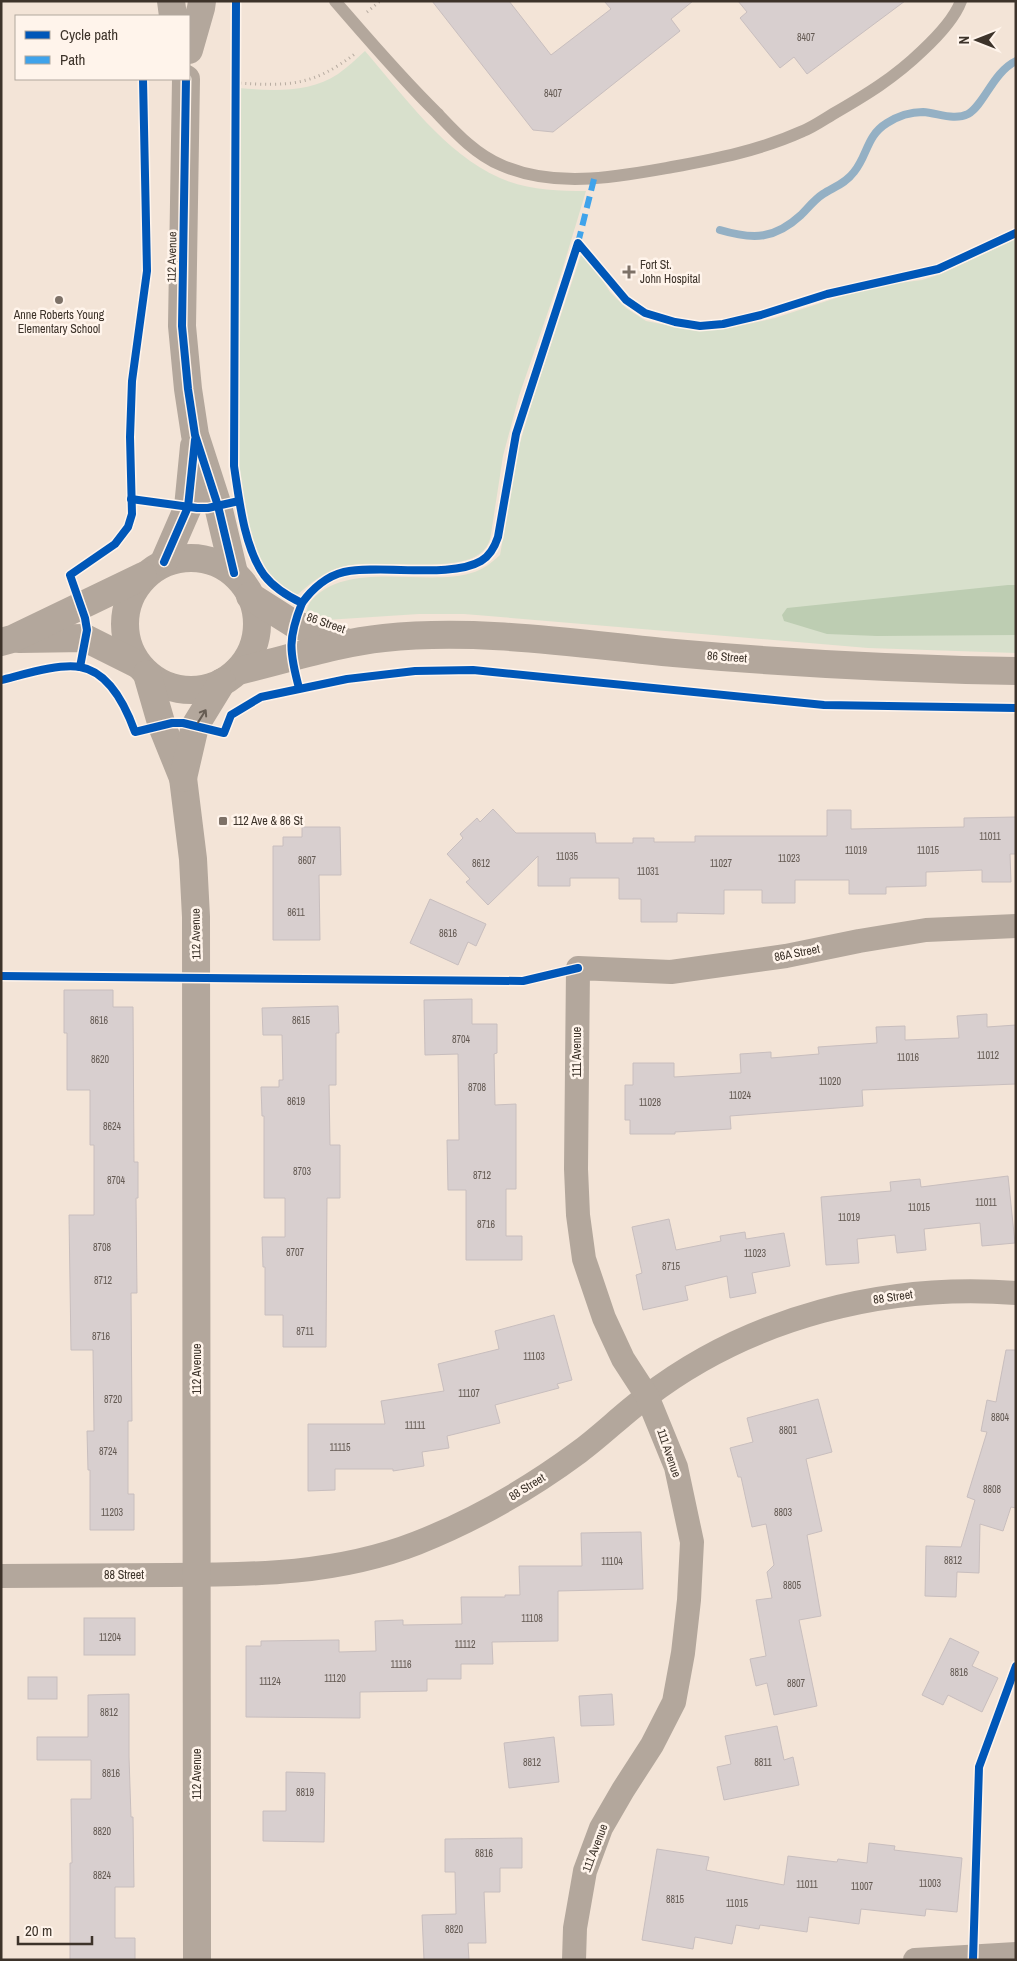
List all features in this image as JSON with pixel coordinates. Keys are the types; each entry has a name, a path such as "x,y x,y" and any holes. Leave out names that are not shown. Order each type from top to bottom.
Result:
{"street":[{"path":"170,1 173,15"},
{"path":"190,47 202,8 202,1"},
{"name":"112 Avenue","path":"186,80 182,326 188,389 195,435 218,506 234,573"},
{"name":"112 Avenue","path":"153,569 188,507 195,435"},
{"path":"197,558 215,563 234,573 250,596 256,617 256,638 251,656 230,676 201,688 183,688 165,684 86,638 7,640 153,569 197,558"},
{"path":"142,669 128,642 126,620 129,598 153,569"},
{"name":"86 Street","path":"250,596 294,624 348,643"},
{"name":"86 Street","path":"230,676 348,643 420,635 466,636 897,669 1016,671"},
{"name":"112 Avenue","path":"142,669 183,778 193,859 196,917 197,1960"},
{"name":"112 Avenue","path":"183,778 195,726 230,676"},
{"name":"86A Street","path":"578,968 671,972 786,956 860,940 926,930 1016,926"},
{"name":"111 Avenue","path":"574,1960 574,1928 585,1871 601,1828 622,1790 652,1745 674,1702 683,1653 689,1600 692,1542 676,1467 647,1396 623,1358 604,1318 584,1259 578,1215 576,1169 578,968"},
{"name":"88 Street","path":"1,1576 261,1574 314,1570 367,1559 417,1543 467,1521 522,1492 581,1450 647,1396 712,1353 797,1318 839,1307 949,1290 1016,1292"},
{"path":"915,1960 1016,1954"}],"lane":[{"path":"336,1 370,41 466,143 499,164 525,175 550,178 594,179 721,158 763,146 804,131 851,104 898,73 930,43 958,9 961,1"}],"path":[{"path":"235,83 284,84 315,78 335,69 370,41"},
{"path":"235,74 235,93"}],"green space":[{"path":"365,51 426,122 461,154 480,167 500,178 521,185 553,190 586,191 561,274 519,396 503,456 491,537 486,547 472,558 456,562 345,566 325,574 297,595 276,582 266,570 259,556 248,524 239,474 239,88 277,90 315,85 338,74"},
{"path":"1016,239 1016,653 868,648 464,614 419,614 326,620 305,615 311,601 326,588 345,581 365,577 432,577 471,573 479,570 500,555 519,446 581,255 587,259 598,273 610,292 626,308 646,321 698,331 730,328 775,318 839,297 891,284 922,280 941,274"},
{"path":"1016,585 1016,635 877,636 827,634 784,621 782,615 787,608"}],"building":[{"path":"432,1 509,1 551,55 611,9 604,1 693,1 671,19 680,31 553,132 533,130"},
{"path":"738,1 905,1 807,74 794,57 780,68 740,18 747,12"},
{"path":"493,809 516,833 595,833 596,843 633,843 633,838 654,838 654,842 695,842 695,836 827,836 827,810 851,810 851,829 964,827 964,818 1016,817 1016,854 1010,854 1011,882 982,882 982,870 926,872 926,886 886,887 886,894 849,894 849,880 795,880 795,903 762,903 762,890 724,890 724,914 677,913 677,922 641,922 641,899 619,899 619,878 570,878 570,886 538,886 538,856 488,905 466,882 470,879 447,854 463,838 460,834 477,818 480,822"},
{"path":"302,827 340,827 341,875 319,875 320,940 273,940 273,846 283,846 283,837 302,837"},
{"path":"430,899 486,924 476,946 468,942 458,965 410,943"},
{"path":"64,990 113,990 113,1007 133,1007 134,1162 138,1162 138,1198 136,1198 137,1293 131,1293 132,1421 128,1421 128,1494 134,1494 134,1530 90,1530 90,1470 88,1470 87,1431 94,1431 93,1350 71,1350 69,1215 94,1215 94,1145 90,1145 90,1090 67,1090 67,1033 64,1033"},
{"path":"472,999 472,1024 497,1024 497,1053 494,1054 495,1105 516,1104 516,1189 506,1189 506,1236 522,1236 522,1260 466,1260 466,1190 448,1190 447,1140 459,1140 458,1054 425,1055 424,1000"},
{"path":"338,1006 339,1033 336,1033 336,1085 329,1085 330,1145 340,1145 340,1198 327,1198 326,1347 283,1347 283,1315 265,1315 265,1267 263,1267 262,1237 285,1237 285,1198 264,1198 264,1116 262,1116 261,1087 279,1087 279,1080 283,1080 282,1035 263,1035 262,1008"},
{"path":"987,1014 987,1027 1016,1025 1016,1084 862,1090 863,1106 730,1116 731,1129 675,1132 675,1134 630,1134 630,1120 625,1120 625,1085 633,1085 633,1063 674,1063 674,1077 741,1073 740,1054 771,1052 771,1058 819,1054 818,1047 877,1043 876,1027 905,1026 905,1040 959,1038 957,1016"},
{"path":"1008,1176 1015,1243 982,1246 980,1223 924,1229 926,1250 897,1253 895,1235 857,1239 859,1263 826,1265 821,1197 891,1191 890,1182 920,1179 921,1187"},
{"path":"669,1219 676,1250 721,1241 720,1236 745,1232 746,1239 784,1233 790,1266 752,1273 756,1293 730,1298 727,1276 685,1286 688,1300 643,1310 636,1275 642,1273 632,1227"},
{"path":"554,1315 572,1380 557,1384 559,1388 495,1405 500,1423 447,1436 449,1448 422,1452 424,1466 393,1471 393,1469 335,1469 335,1490 308,1491 308,1424 385,1424 381,1401 444,1391 438,1364 499,1349 495,1331"},
{"path":"1006,1350 1016,1350 1016,1508 1011,1507 1003,1531 980,1524 979,1573 957,1572 956,1597 925,1596 926,1546 961,1547 975,1500 967,1497 987,1432 981,1431 987,1400 996,1402"},
{"path":"818,1399 832,1452 806,1459 822,1531 807,1535 821,1616 799,1620 817,1706 774,1715 767,1683 756,1686 750,1659 766,1656 756,1600 772,1598 767,1572 774,1565 766,1524 752,1527 741,1477 738,1477 730,1448 753,1442 747,1418"},
{"path":"641,1532 643,1589 558,1591 558,1641 492,1642 493,1664 461,1664 461,1679 427,1679 427,1691 360,1692 360,1718 246,1717 246,1646 261,1646 261,1641 339,1640 339,1652 376,1651 375,1621 403,1620 403,1625 462,1624 461,1597 520,1595 519,1566 582,1566 581,1533"},
{"path":"84,1618 135,1618 135,1655 84,1655"},
{"path":"950,1638 979,1652 972,1666 998,1678 982,1712 948,1695 943,1705 922,1695"},
{"path":"28,1677 57,1677 57,1699 28,1699"},
{"path":"129,1694 129,1757 131,1817 133,1817 134,1887 115,1887 115,1938 135,1938 135,1960 70,1960 71,1799 91,1799 91,1760 37,1760 37,1737 88,1737 88,1695"},
{"path":"612,1694 614,1725 581,1726 579,1696"},
{"path":"777,1726 784,1760 793,1757 799,1785 724,1800 717,1767 731,1764 725,1736"},
{"path":"554,1737 559,1782 509,1788 504,1743"},
{"path":"286,1772 325,1773 324,1842 263,1841 263,1811 286,1811"},
{"path":"522,1838 522,1868 500,1868 500,1892 484,1892 486,1943 468,1943 469,1960 424,1960 422,1915 456,1914 455,1872 445,1872 445,1839"},
{"path":"869,1843 895,1846 894,1850 962,1858 957,1912 926,1909 925,1916 861,1909 859,1924 809,1917 807,1932 760,1925 759,1929 736,1925 732,1944 695,1937 693,1949 642,1940 657,1849 709,1857 706,1870 784,1885 788,1856 837,1862 838,1859 867,1863"}],"waterway":[{"path":"720,230 754,236 773,233 782,229 801,215 820,196 851,176 859,166 871,140 880,128 900,116 918,112 952,117 968,114 974,110 1001,73 1016,61"}],"marked path":[{"path":"578,243 594,179"}],"cycle path":[{"path":"236,1 234,466 243,522 257,564 276,588 302,603 292,636 293,664 299,688"},
{"path":"80,667 87,630 85,618 70,575 115,544 128,527 132,514 130,437 132,381 147,271 143,80"},
{"path":"186,80 182,326 188,389 195,435 218,506 234,573"},
{"path":"302,603 320,584 344,572 377,569 452,569 481,561 490,554 498,537 516,434 578,243 626,300 645,313 675,322 700,326 723,324 761,315 827,294 938,269 1016,233"},
{"path":"164,562 188,507 195,440"},
{"path":"131,499 197,508 208,508 239,501"},
{"path":"1,680 62,667 71,666 91,670 108,683 115,692 122,702 135,732 172,723 183,723 224,733 231,715 261,697 347,679 415,671 473,670 824,705 1016,708"},
{"path":"1,976 523,981 578,968"},
{"path":"973,1960 979,1767 1016,1666"}],"place":[{"name":"Fort St. John Hospital","path":"629,272"},
{"name":"Anne Roberts Young Elementary School","path":"59,300"},
{"name":"112 Ave & 86 St","path":"223,821"}]}
